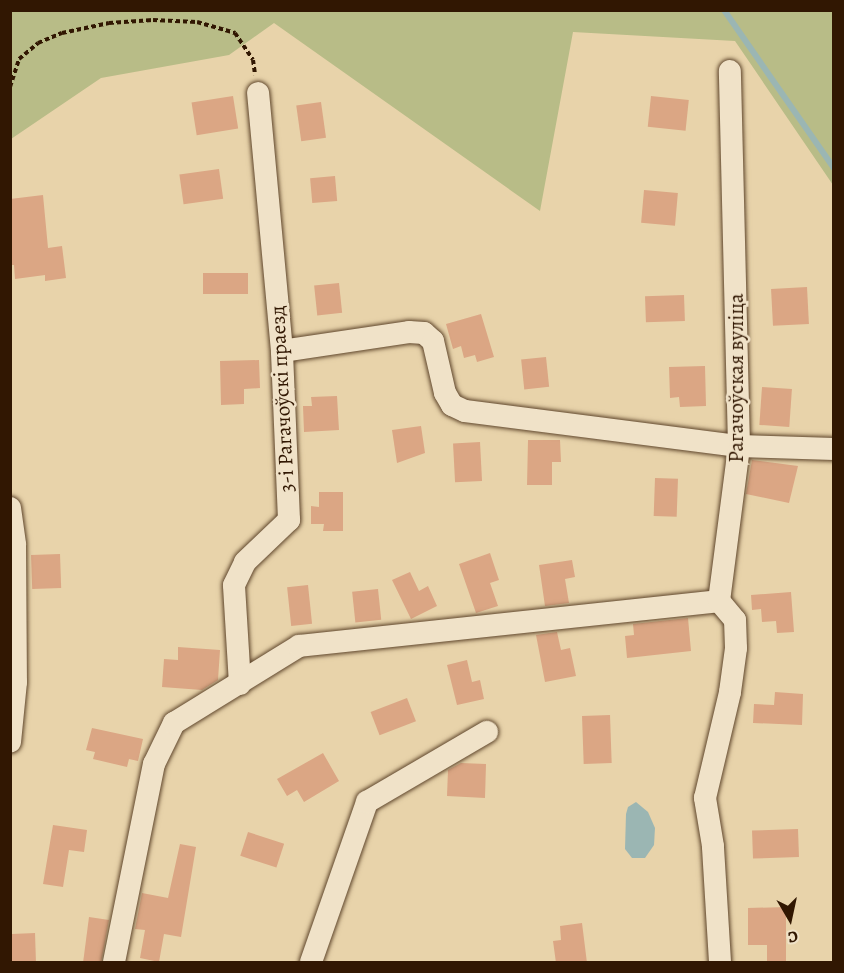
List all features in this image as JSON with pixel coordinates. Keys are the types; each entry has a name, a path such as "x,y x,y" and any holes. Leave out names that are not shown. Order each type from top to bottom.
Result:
{"street":[{"name":"Рагачоўская вуліца","path":"719,601 740,446 730,71"},
{"name":"3-і Рагачоўскі праезд","path":"240,684 234,585 245,562 289,520 282,351 258,93"},
{"path":"282,351 409,332 424,333 434,341 445,393 452,405 465,411 740,446 834,449"},
{"path":"10,508 15,545 10,742"},
{"path":"114,963 154,764 174,723 299,646 719,601 735,620 736,648 730,692 705,798 713,846 720,963"},
{"path":"311,963 367,802 487,732"}],"path":[{"path":"10,87 19,59 38,43 62,33 109,23 153,20 197,22 235,33 253,60 258,93"}],"green space":[{"path":"11,10 833,11 833,185 735,41 573,32 540,211 274,23 229,55 101,78 11,139"}],"water":[{"path":"636,802 648,812 655,828 654,845 645,858 632,858 625,849 626,814 628,807"}],"building":[{"path":"233,96 238,129 197,135 192,103"},
{"path":"651,96 689,100 686,131 648,127"},
{"path":"321,102 326,138 301,141 296,105"},
{"path":"219,169 223,199 184,204 179,175"},
{"path":"335,176 337,201 312,203 310,178"},
{"path":"644,190 678,193 675,226 641,223"},
{"path":"43,195 48,248 62,246 66,278 45,281 45,275 15,279 14,265 10,265 10,199"},
{"path":"203,273 248,273 248,294 203,294"},
{"path":"339,283 342,313 317,315 314,286"},
{"path":"807,287 809,324 773,326 771,289"},
{"path":"684,295 685,321 646,322 645,296"},
{"path":"481,314 494,357 477,362 475,355 464,358 461,346 453,349 446,324"},
{"path":"546,357 549,387 524,389 521,360"},
{"path":"259,360 260,388 244,389 244,404 221,405 220,361"},
{"path":"705,366 706,406 680,407 679,397 670,398 669,367"},
{"path":"762,387 792,389 789,427 759,425"},
{"path":"337,396 339,430 304,432 303,406 312,406 311,397"},
{"path":"421,426 425,453 397,463 392,430"},
{"path":"528,440 560,440 561,462 552,462 552,485 527,485"},
{"path":"480,442 482,481 455,482 453,443"},
{"path":"752,460 798,466 789,503 746,494"},
{"path":"655,478 678,479 677,517 654,516"},
{"path":"319,492 343,492 343,531 323,531 324,524 311,524 311,506 319,507"},
{"path":"490,553 499,580 490,583 498,606 476,613 459,564"},
{"path":"60,554 61,588 32,589 31,555"},
{"path":"572,560 575,577 565,579 569,603 545,606 539,565"},
{"path":"410,572 419,591 428,586 437,606 411,619 392,580"},
{"path":"308,585 312,624 291,626 287,587"},
{"path":"378,589 381,620 355,623 352,592"},
{"path":"791,592 794,632 777,633 776,621 762,622 761,609 752,610 751,595"},
{"path":"688,618 691,651 627,658 625,636 634,635 633,624"},
{"path":"557,632 561,650 570,648 576,676 545,682 536,635"},
{"path":"178,647 220,650 218,680 202,690 162,687 164,659 178,660"},
{"path":"467,660 472,682 480,680 484,699 457,705 447,665"},
{"path":"775,692 803,694 802,725 753,723 754,704 774,705"},
{"path":"407,698 416,721 380,735 371,712"},
{"path":"610,715 612,763 584,764 582,716"},
{"path":"92,728 143,739 138,761 129,759 127,767 93,759 95,752 86,750"},
{"path":"323,753 339,781 304,802 297,790 287,796 277,779"},
{"path":"461,763 486,764 485,798 447,796 448,770"},
{"path":"53,825 87,830 84,852 69,850 63,887 43,884"},
{"path":"798,829 799,857 753,859 752,831"},
{"path":"248,832 284,844 276,868 240,856"},
{"path":"180,844 196,847 181,937 164,934 159,962 140,958 145,930 135,929 142,893 168,898"},
{"path":"786,907 786,963 767,963 767,945 748,945 748,908"},
{"path":"89,917 109,920 101,963 83,963"},
{"path":"582,923 587,963 556,963 553,941 561,940 560,926"},
{"path":"35,933 36,963 10,963 12,934"}],"waterway":[{"path":"724,10 834,168"}]}
